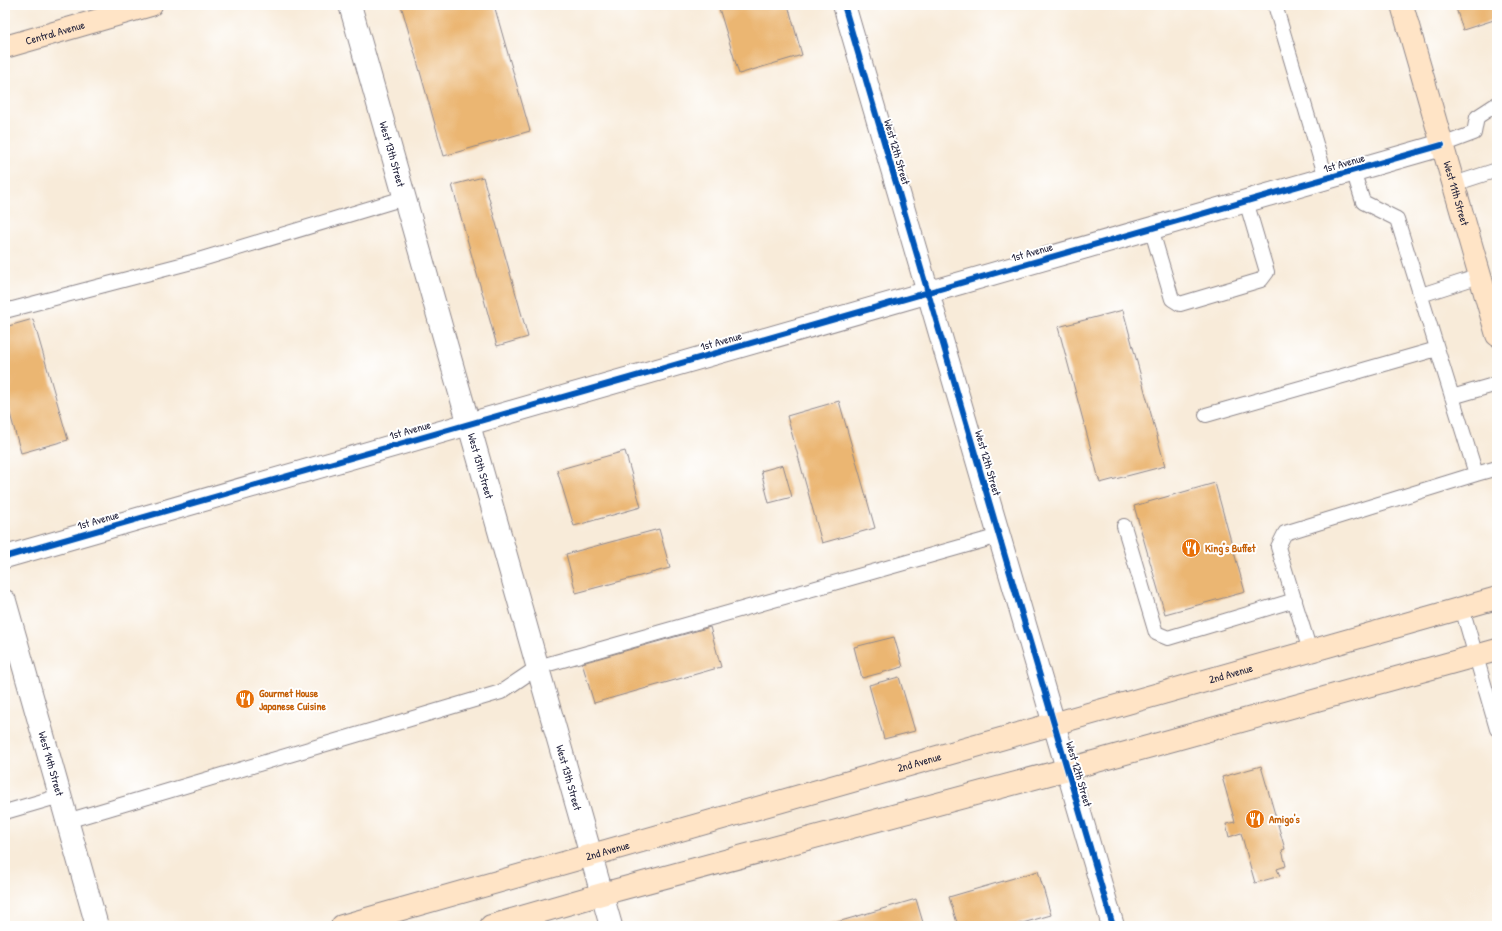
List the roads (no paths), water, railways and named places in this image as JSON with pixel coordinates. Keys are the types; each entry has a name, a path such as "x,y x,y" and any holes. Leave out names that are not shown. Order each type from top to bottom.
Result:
{"main road":[{"name":"Central Avenue","path":"5,47 151,5"},
{"name":"West 11th Street","path":"1402,5 1497,335"},
{"name":"2nd Avenue","path":"342,926 1497,598"},
{"path":"491,926 602,894 1068,769 1497,650"}],"street":[{"name":"West 13th Street","path":"350,5 611,926"},
{"name":"West 12th Street","path":"844,5 1113,926"},
{"name":"1st Avenue","path":"5,557 1442,145"},
{"name":"West 14th Street","path":"5,601 97,926"}],"lane":[{"path":"1274,5 1326,178"},
{"name":"1st Avenue","path":"1442,145 1474,134 1477,117 1497,104"},
{"path":"1354,170 1363,202 1398,219 1476,474"},
{"path":"1454,184 1497,170"},
{"path":"5,311 192,262 404,198"},
{"path":"1151,228 1172,299 1180,304 1261,280 1266,272 1246,201"},
{"path":"1421,294 1480,276"},
{"path":"1206,415 1438,349"},
{"path":"1452,397 1497,384"},
{"path":"1310,651 1278,547 1285,533 1497,468"},
{"path":"1124,526 1156,633 1168,638 1295,600"},
{"path":"67,821 501,692 538,668 999,536"},
{"path":"1462,608 1497,729"},
{"path":"5,812 60,796"}],"place":[{"name":"King's Buffet","path":"1191,548"},
{"name":"Gourmet House Japanese Cuisine","path":"245,699"},
{"name":"Amigo's","path":"1255,819"}]}
